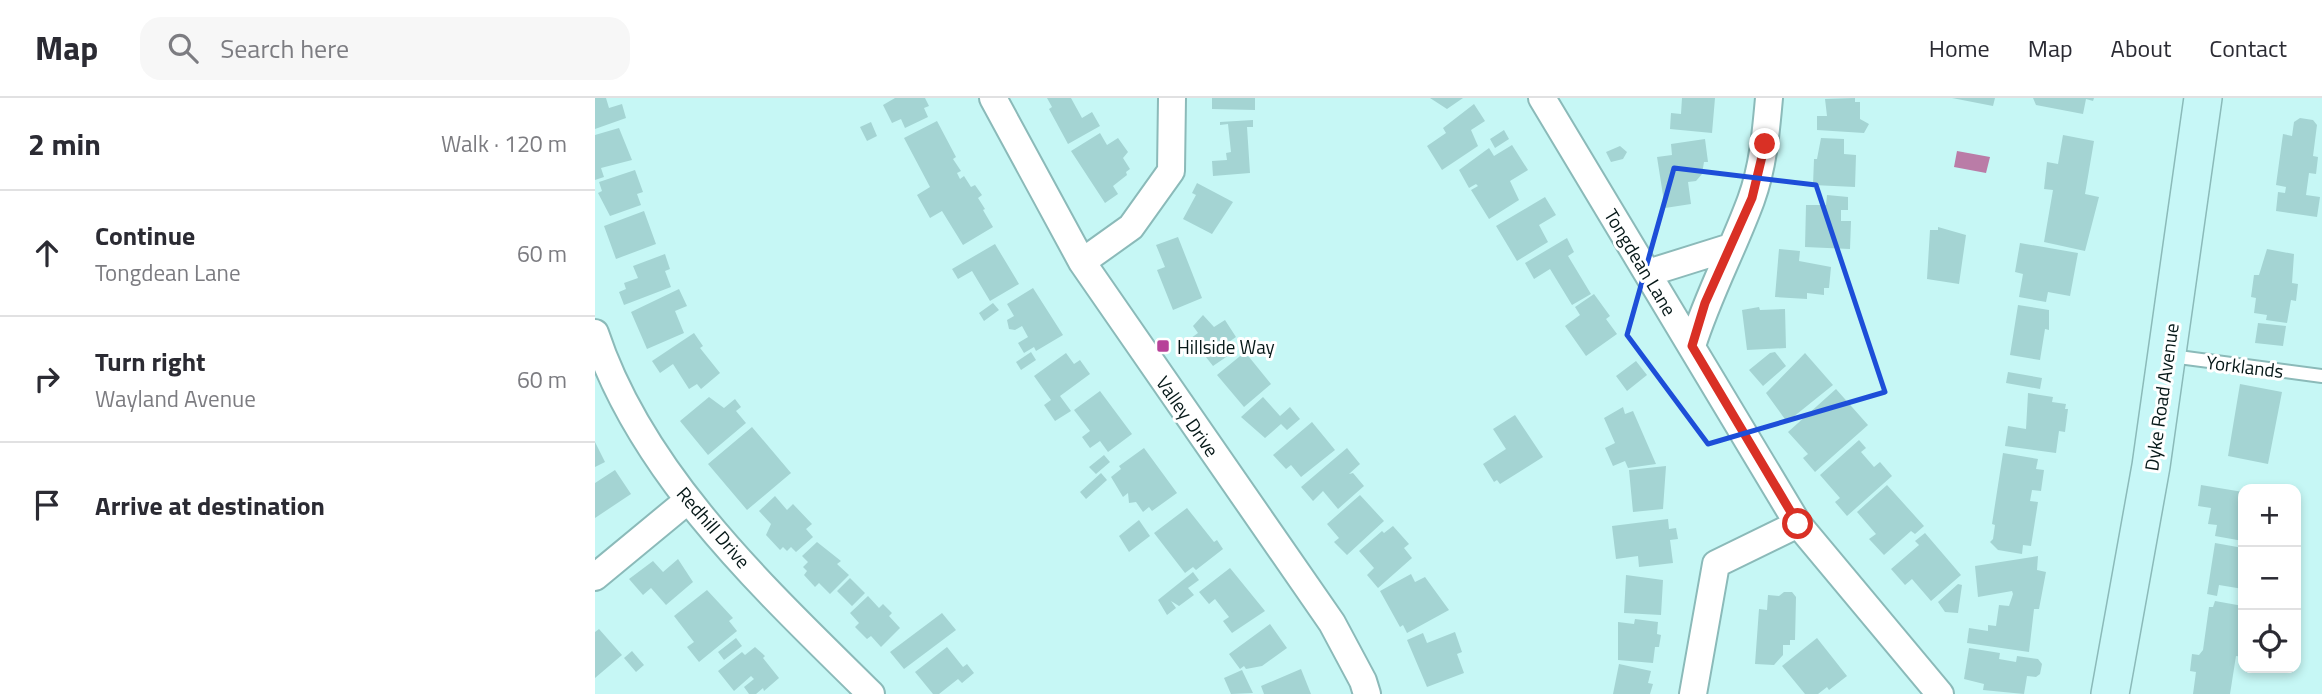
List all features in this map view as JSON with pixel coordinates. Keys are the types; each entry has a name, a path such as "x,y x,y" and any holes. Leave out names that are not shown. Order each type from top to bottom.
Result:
{"street":[{"name":"Valley Drive","path":"993,98 1082,262 1332,622 1367,694"},
{"path":"1082,262 1132,227 1171,171 1172,98"},
{"name":"Tongdean Lane","path":"1542,98 1798,524 1940,694"},
{"path":"1692,346 1705,303 1752,198 1765,144 1769,98"},
{"name":"Dyke Road Avenue","path":"2111,694 2168,355 2203,98"},
{"path":"1647,273 1731,247"},
{"name":"Redhill Drive","path":"595,333 601,352 641,429 687,501 810,634 871,694"},
{"path":"595,577 687,501"},
{"path":"1693,694 1716,564 1798,524"}],"lane":[{"name":"Yorklands","path":"2168,355 2322,376"}],"highlighted area":[{"path":"1674,168 1816,185 1885,392 1708,444 1627,335"}],"shaded area":[{"path":"1957,151 1990,157 1986,173 1954,167"}],"building":[{"path":"595,98 606,98 609,108 622,104 626,118 595,129"},
{"path":"895,98 925,98 929,106 924,108 928,117 905,128 901,119 892,123 883,105"},
{"path":"1047,98 1071,98 1082,118 1092,112 1100,126 1068,144 1049,109 1052,107"},
{"path":"1212,98 1255,98 1255,110 1212,109"},
{"path":"1430,98 1463,98 1447,109"},
{"path":"1682,98 1715,98 1712,133 1670,129 1671,113 1681,114"},
{"path":"1855,98 1855,102 1860,102 1860,119 1869,124 1864,133 1817,130 1817,116 1827,116 1825,99"},
{"path":"1952,98 1995,98 1993,106"},
{"path":"2033,98 2094,98 2093,101 2086,99 2083,114 2036,105"},
{"path":"1474,104 1485,121 1471,130 1478,146 1442,170 1427,146 1446,133 1443,128"},
{"path":"2300,118 2313,120 2317,125 2313,156 2318,157 2316,174 2309,173 2306,195 2320,197 2317,217 2276,211 2278,192 2285,193 2286,187 2276,185 2283,134 2292,136 2294,122"},
{"path":"1253,120 1253,127 1247,127 1250,173 1213,176 1212,161 1227,160 1226,153 1231,152 1228,124 1220,125 1220,122"},
{"path":"937,121 956,157 953,159 961,171 957,173 960,179 964,176 971,187 975,185 982,195 978,198 993,227 963,245 942,211 930,218 917,195 930,187 904,138"},
{"path":"871,122 877,136 867,141 860,127"},
{"path":"619,128 632,160 601,168 604,177 595,180 595,135"},
{"path":"1504,130 1509,139 1495,148 1490,139"},
{"path":"1100,133 1107,145 1118,138 1128,152 1123,158 1130,169 1126,172 1127,175 1113,186 1118,194 1105,203 1071,151"},
{"path":"2063,135 2094,141 2085,194 2099,197 2085,251 2044,242 2053,190 2044,189 2047,162 2058,164"},
{"path":"1821,138 1844,139 1844,154 1856,155 1855,187 1813,185 1814,159 1817,159"},
{"path":"1705,139 1708,162 1704,162 1702,174 1696,181 1688,182 1691,204 1665,208 1657,157 1672,155 1671,144"},
{"path":"1512,145 1528,170 1510,181 1519,200 1489,219 1471,190 1478,186 1476,184 1469,188 1459,170 1489,148 1494,156"},
{"path":"1620,146 1627,152 1623,159 1611,162 1606,152"},
{"path":"635,170 643,192 637,194 641,205 610,216 598,193 602,191 599,182"},
{"path":"1197,183 1233,202 1212,234 1183,219 1196,195 1192,193"},
{"path":"1827,195 1848,197 1848,210 1841,210 1841,221 1851,221 1850,249 1805,247 1806,205 1826,205"},
{"path":"1545,197 1556,215 1539,225 1548,242 1517,261 1496,226"},
{"path":"644,211 656,244 616,259 604,226"},
{"path":"1938,227 1966,235 1959,284 1927,279 1930,230 1938,230"},
{"path":"1178,237 1202,298 1173,310 1157,270 1165,267 1156,245"},
{"path":"1567,238 1574,252 1568,256 1591,294 1572,305 1550,269 1534,279 1525,263"},
{"path":"2020,243 2078,253 2070,296 2048,292 2046,302 2019,297 2023,274 2015,272"},
{"path":"995,244 1019,284 990,301 972,271 958,279 952,269"},
{"path":"1779,249 1800,251 1799,261 1831,267 1829,288 1824,288 1824,295 1807,293 1807,299 1775,297"},
{"path":"2267,249 2294,254 2292,283 2298,284 2296,301 2291,300 2287,323 2266,320 2267,315 2254,313 2256,298 2251,297 2254,275 2259,275"},
{"path":"665,254 670,269 665,271 671,287 624,305 619,292 626,289 624,283 638,278 633,266"},
{"path":"1033,288 1063,335 1036,351 1034,347 1024,353 1018,343 1028,337 1022,326 1015,330 1009,329 1007,320 1014,316 1007,304"},
{"path":"679,289 687,306 675,311 684,333 647,349 631,312"},
{"path":"1594,294 1610,316 1606,319 1617,334 1586,356 1565,326 1580,315 1575,307"},
{"path":"993,303 999,310 984,321 979,313"},
{"path":"2018,305 2049,310 2049,330 2045,329 2040,360 2010,355"},
{"path":"1759,307 1760,310 1785,309 1786,348 1747,350 1742,310"},
{"path":"1203,315 1214,327 1225,320 1236,337 1226,344 1232,353 1213,366 1191,338 1198,333 1193,326"},
{"path":"2258,323 2286,326 2283,346 2255,343"},
{"path":"694,333 703,346 700,348 720,373 701,389 697,384 689,389 673,364 660,373 652,361"},
{"path":"1031,352 1036,360 1021,370 1016,362"},
{"path":"1245,352 1271,384 1244,407 1217,375"},
{"path":"1775,352 1786,366 1763,386 1749,370"},
{"path":"1066,353 1074,364 1080,360 1090,374 1060,396 1071,411 1055,421 1044,405 1051,400 1034,376"},
{"path":"1805,353 1833,385 1787,422 1766,393"},
{"path":"1636,361 1647,375 1627,391 1616,376"},
{"path":"2008,372 2042,378 2040,389 2006,383"},
{"path":"2240,384 2282,392 2268,464 2228,456"},
{"path":"1836,389 1868,425 1815,472 1803,458 1808,454 1788,432"},
{"path":"1100,391 1132,434 1108,452 1100,441 1090,448 1082,437 1090,431 1074,410"},
{"path":"2028,393 2053,397 2052,402 2066,404 2065,409 2068,409 2065,432 2059,431 2056,453 2005,446 2008,426 2026,429"},
{"path":"709,397 724,408 735,399 741,407 736,411 746,423 708,455 680,421"},
{"path":"1263,397 1280,416 1290,407 1300,419 1287,430 1281,424 1265,438 1241,417"},
{"path":"1623,407 1625,414 1633,411 1656,464 1628,468 1625,461 1613,466 1605,448 1615,443 1604,418"},
{"path":"1515,415 1543,457 1500,484 1497,480 1494,482 1483,464 1506,449 1493,429"},
{"path":"1312,422 1335,450 1301,477 1291,465 1286,469 1273,455"},
{"path":"752,427 791,473 747,510 708,464"},
{"path":"1859,440 1866,448 1861,452 1874,467 1880,462 1892,476 1847,516 1835,502 1840,498 1820,475"},
{"path":"595,442 605,462 595,467"},
{"path":"1144,448 1177,493 1152,511 1149,507 1143,512 1136,502 1129,503 1128,493 1123,497 1111,477 1121,469 1119,466"},
{"path":"1347,448 1360,464 1349,474 1353,473 1364,486 1338,509 1323,491 1313,501 1301,487"},
{"path":"2003,453 2038,459 2036,469 2044,470 2041,491 2032,490 2030,501 2038,502 2031,546 2023,545 2022,554 1998,550 1990,542 1993,539 1995,525 1992,524"},
{"path":"1104,455 1110,462 1096,474 1089,467"},
{"path":"1666,466 1663,509 1633,512 1629,470"},
{"path":"615,470 631,494 595,518 595,483"},
{"path":"1101,473 1107,480 1086,499 1080,492"},
{"path":"1887,485 1924,526 1915,534 1911,531 1884,555 1869,539 1876,534 1857,512"},
{"path":"2201,485 2238,491 2238,540 2215,536 2217,525 2208,524 2211,508 2198,506"},
{"path":"1360,495 1384,521 1347,555 1334,542 1339,538 1327,524"},
{"path":"775,496 787,510 793,504 812,524 806,529 813,537 796,552 791,547 787,551 783,547 780,550 766,535 771,524 759,511"},
{"path":"1187,508 1214,542 1217,540 1223,549 1196,570 1193,567 1185,573 1154,533"},
{"path":"1668,519 1669,529 1676,528 1678,539 1670,540 1673,563 1639,567 1638,556 1616,559 1612,526"},
{"path":"1139,520 1150,536 1129,552 1119,536"},
{"path":"1393,526 1409,544 1404,548 1412,558 1378,588 1367,575 1374,568 1359,551 1382,531 1384,533"},
{"path":"1925,533 1961,575 1931,601 1912,579 1905,585 1891,569 1919,545 1915,541"},
{"path":"817,542 841,561 837,564 849,575 830,594 819,583 815,587 804,575 807,571 803,567 808,562 802,556"},
{"path":"2215,543 2238,547 2238,588 2219,585 2217,596 2207,594"},
{"path":"2038,556 2037,570 2046,572 2039,609 2034,609 2029,652 1967,643 1969,628 1988,631 1988,625 1996,626 1999,605 2009,606 2013,594 2012,591 1978,597 1975,566"},
{"path":"678,559 693,582 666,605 651,588 643,595 629,579 653,561 663,572"},
{"path":"1230,568 1265,611 1232,633 1223,621 1229,617 1215,599 1209,604 1199,592"},
{"path":"1193,572 1199,580 1188,588 1194,595 1179,606 1171,601 1176,608 1167,615 1158,600"},
{"path":"1411,574 1415,582 1425,577 1449,610 1407,633 1403,625 1400,627 1380,591"},
{"path":"1626,575 1663,580 1661,615 1624,613"},
{"path":"850,578 865,593 852,606 837,591"},
{"path":"1958,584 1962,585 1958,613 1945,612 1938,602"},
{"path":"707,590 733,618 729,621 737,631 699,662 687,647 694,642 674,616"},
{"path":"1784,592 1792,592 1796,597 1795,640 1790,640 1790,645 1783,645 1783,655 1774,665 1755,664 1759,609 1767,610 1768,595 1779,596"},
{"path":"868,596 879,608 883,604 892,613 889,616 900,628 881,647 871,636 867,639 855,627 859,623 850,613"},
{"path":"2215,601 2238,605 2238,656 2230,694 2193,694 2196,672 2190,671 2192,654 2199,655 2203,650 2209,607 2213,607"},
{"path":"942,613 956,630 904,669 890,652"},
{"path":"1635,619 1658,622 1657,634 1661,635 1659,647 1655,647 1653,663 1618,660 1618,622 1634,624"},
{"path":"1270,624 1287,648 1262,666 1246,669 1244,666 1240,669 1229,654"},
{"path":"599,629 622,655 595,678 595,632"},
{"path":"1455,632 1462,652 1457,654 1464,673 1427,687 1407,640 1423,633 1427,643"},
{"path":"736,638 742,646 724,660 718,652"},
{"path":"1817,638 1847,676 1829,690 1827,687 1818,694 1805,694 1782,666"},
{"path":"755,647 765,656 763,658 779,678 764,691 763,688 756,694 749,694 744,687 754,679 751,676 734,691 718,671 742,652 745,655"},
{"path":"947,647 963,667 967,664 974,673 962,683 958,679 939,694 933,694 915,672"},
{"path":"1969,648 2000,653 1999,659 2016,662 2017,656 2038,659 2042,664 2040,674 2036,677 2027,676 2024,694 1983,690 1984,684 1964,679"},
{"path":"632,651 644,665 636,672 624,658"},
{"path":"1619,664 1651,671 1648,683 1653,684 1650,694 1613,694"},
{"path":"1301,669 1311,694 1264,694 1261,686"},
{"path":"1242,670 1253,693 1231,694 1224,678"}],"place":[{"name":"Hillside Way","path":"1163,346"}],"route":[{"path":"1765,144 1752,198 1705,303 1692,346 1798,524"}]}
